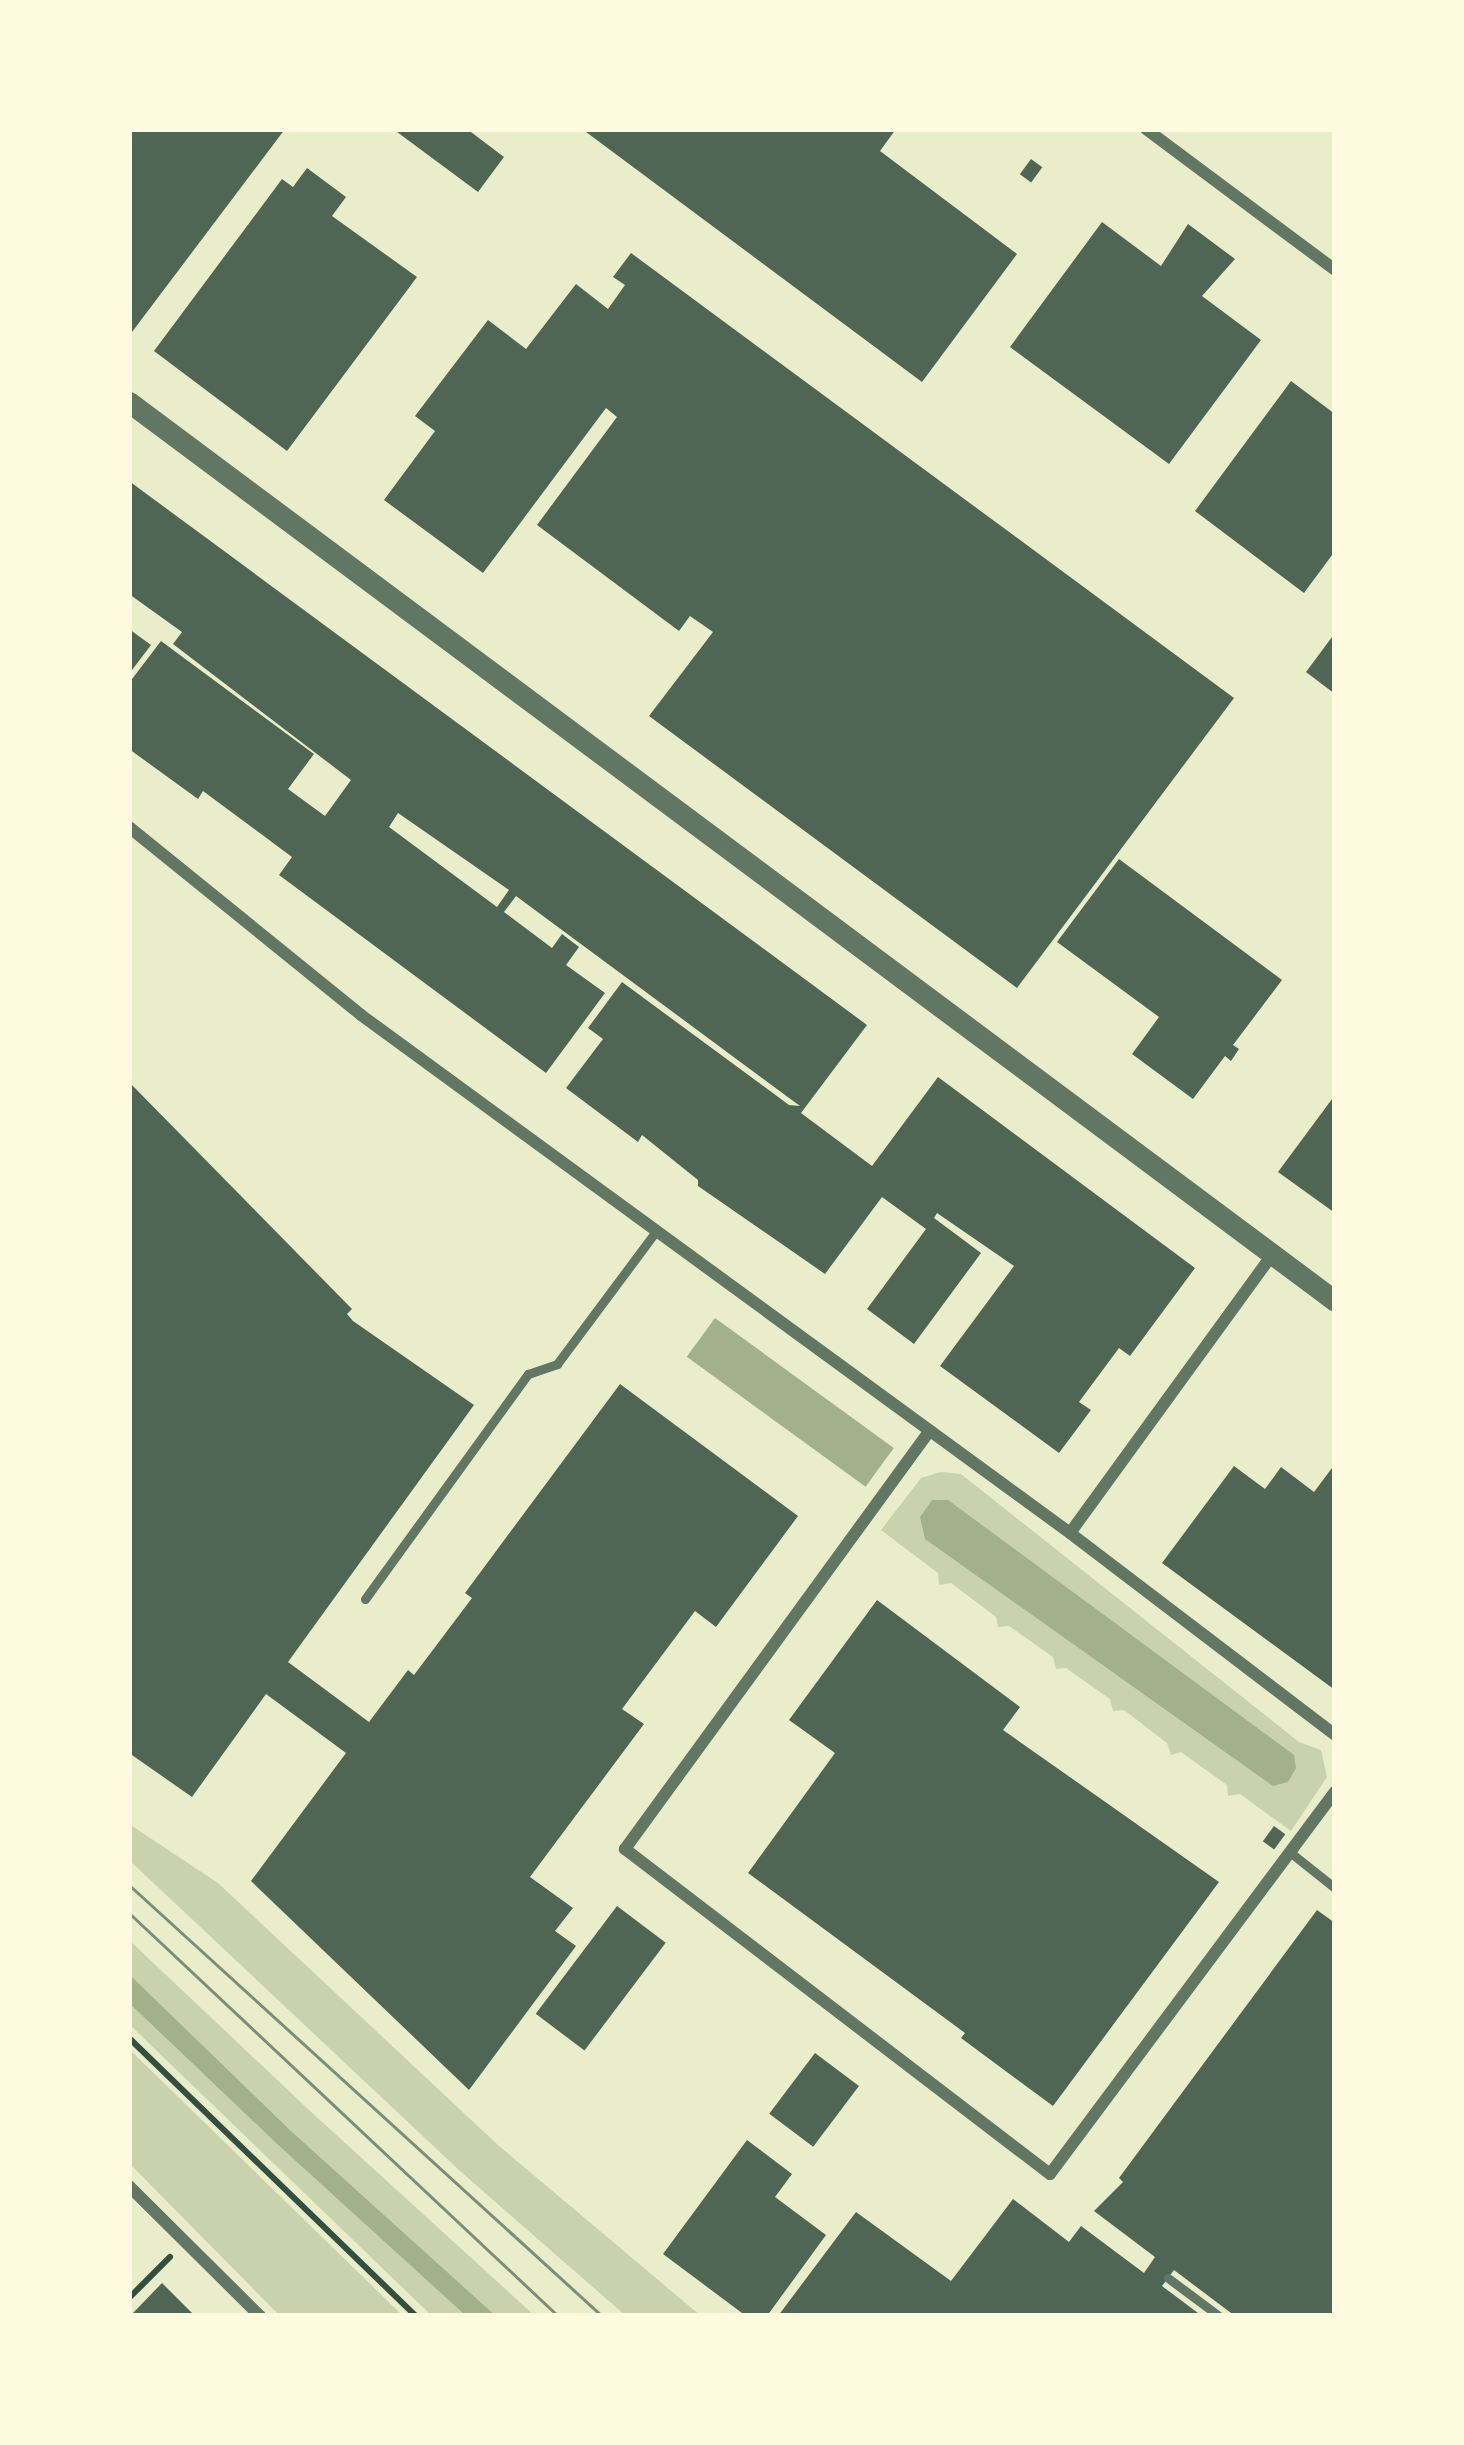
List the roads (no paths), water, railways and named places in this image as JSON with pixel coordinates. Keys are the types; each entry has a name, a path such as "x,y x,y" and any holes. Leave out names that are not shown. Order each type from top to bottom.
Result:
{"street":[{"path":"1146,129 1335,270"},
{"path":"129,402 1335,1301"},
{"path":"129,827 361,1015 1070,1533 1335,1735"},
{"path":"1070,1533 1272,1255"},
{"path":"928,1432 625,1849 1050,2174 1335,1792"},
{"path":"129,2186 260,2316"}],"lane":[{"path":"365,1599 528,1375 556,1364 656,1231"},
{"path":"1291,1853 1335,1888"},
{"path":"1168,2278 1219,2316"}],"tram line":[{"path":"129,1885 602,2316"},
{"path":"129,1913 558,2316"}]}
